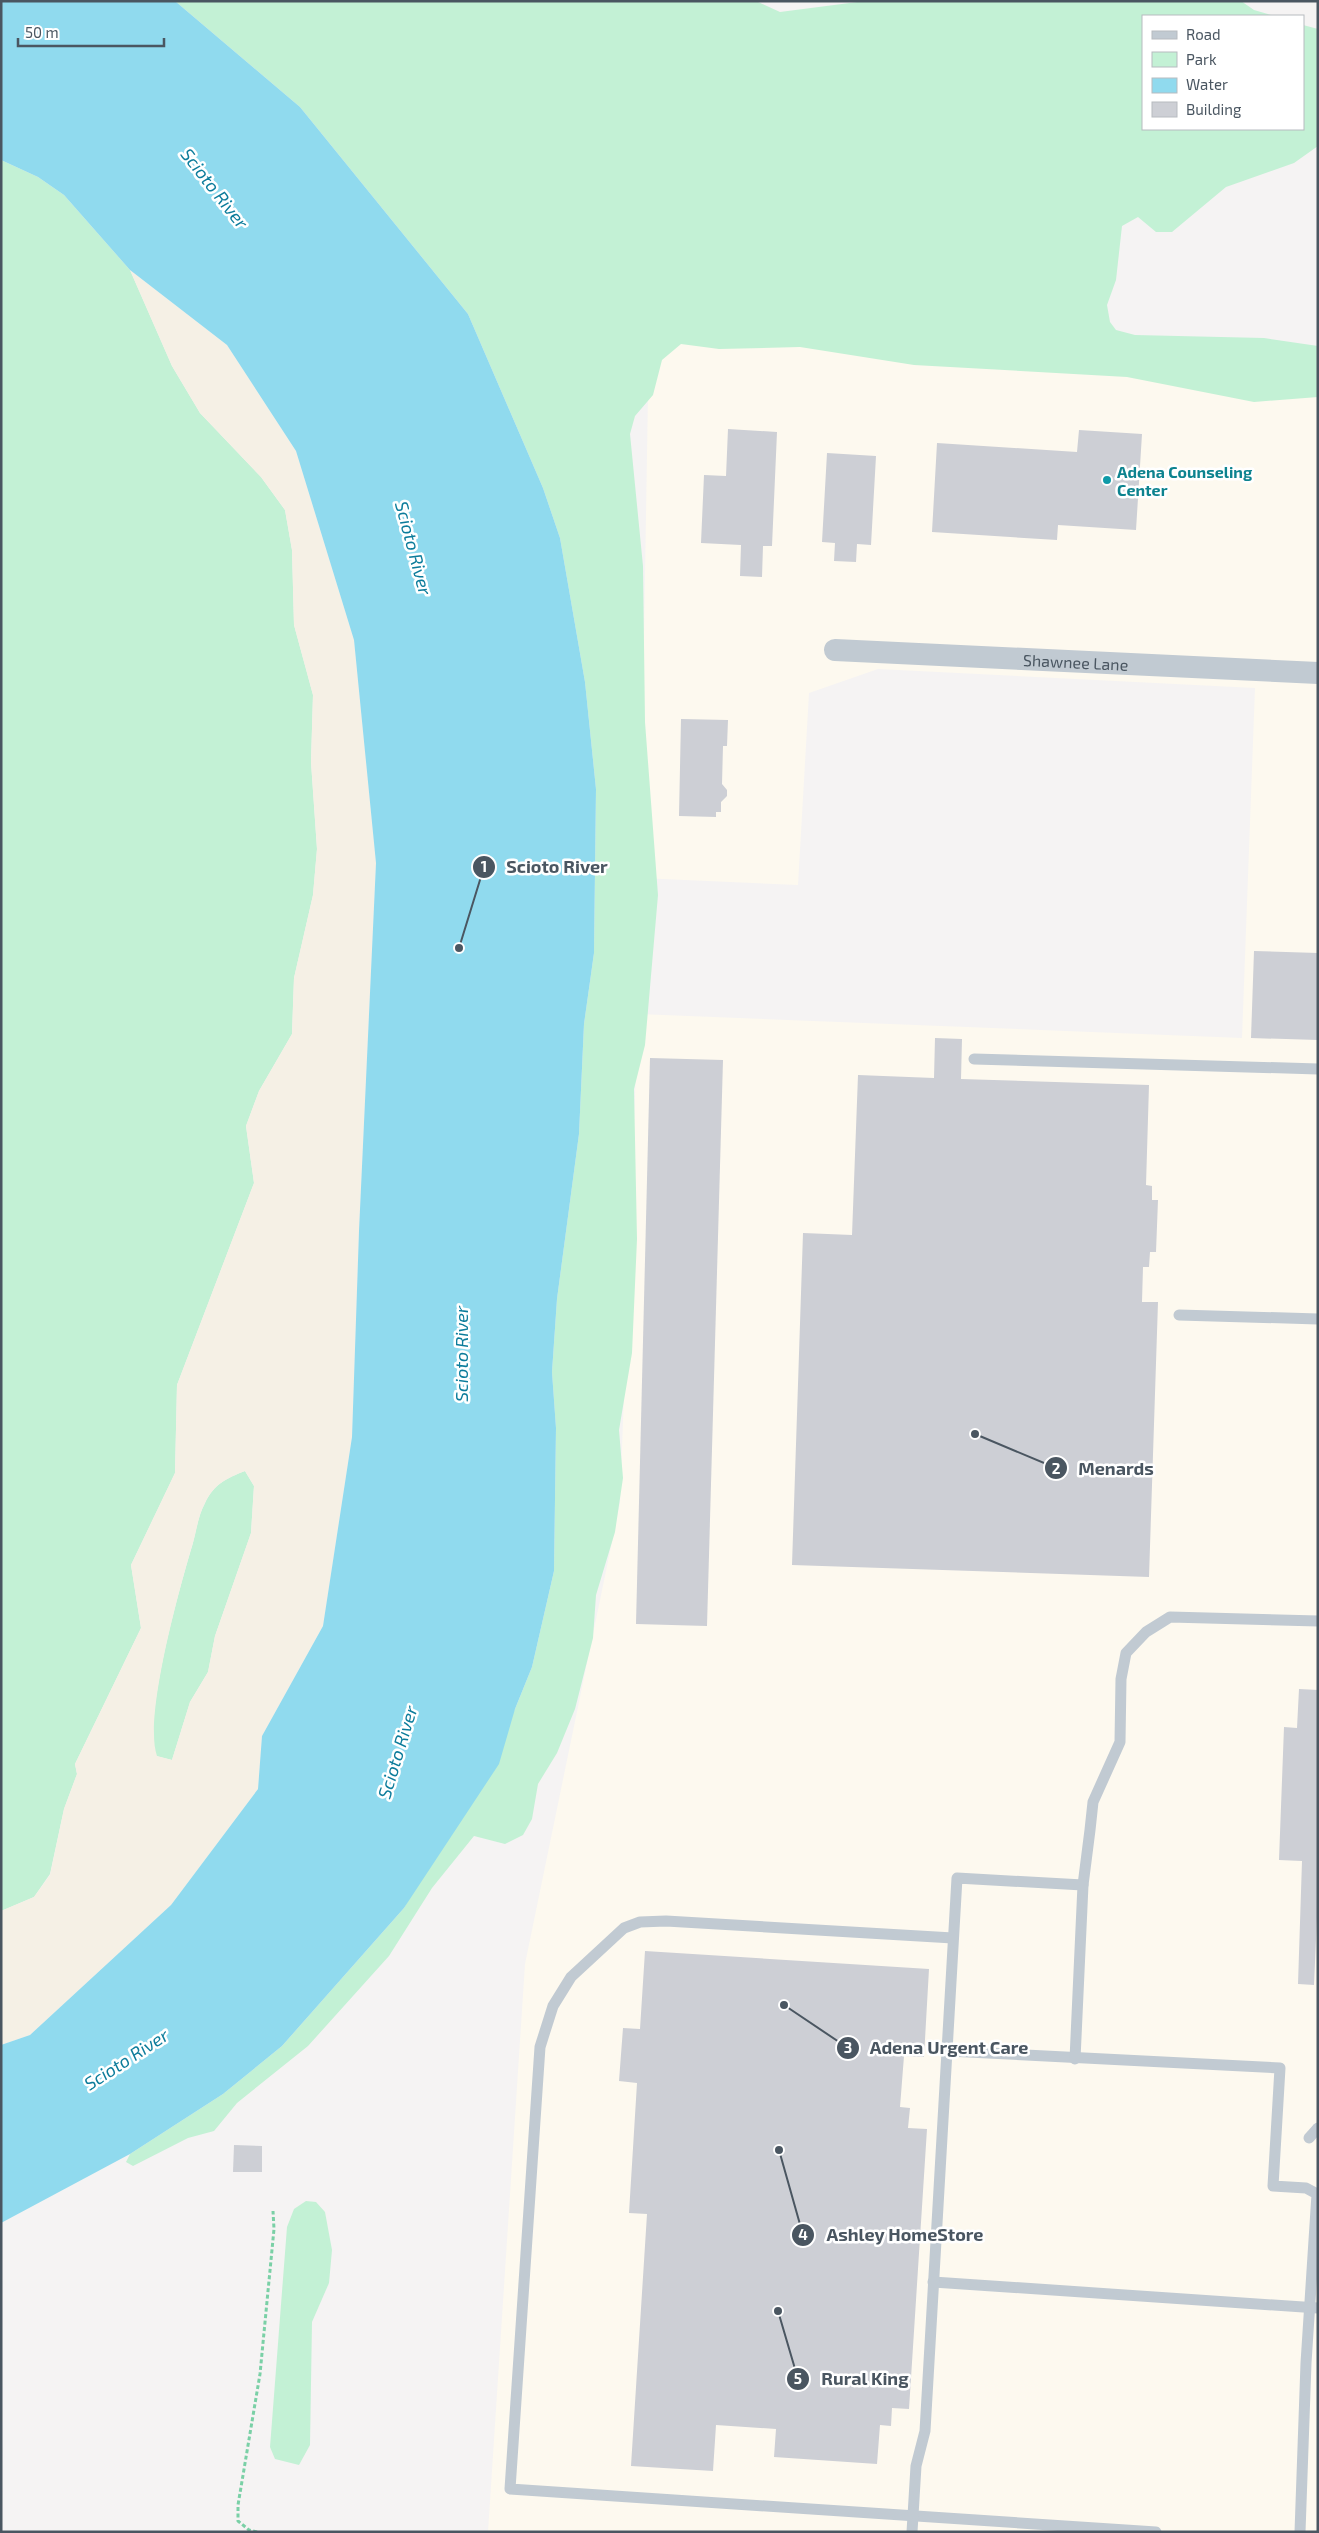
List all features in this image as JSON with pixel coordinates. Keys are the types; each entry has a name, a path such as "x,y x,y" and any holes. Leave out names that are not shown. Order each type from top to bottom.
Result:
{"street":[{"name":"Shawnee Lane","path":"835,650 1318,673"}],"lane":[{"path":"974,1058 1318,1069"},
{"path":"1179,1315 1318,1319"},
{"path":"1075,2059 1083,1885 1093,1802 1120,1742 1121,1679 1126,1652 1146,1632 1170,1617 1318,1621"},
{"path":"912,2532 916,2466 925,2431 957,1878 1083,1885"},
{"path":"953,1938 666,1921 640,1922 624,1928 571,1977 553,2006 540,2047 510,2489 1156,2532"},
{"path":"948,2052 1280,2068 1273,2186 1306,2188 1317,2194 1314,2308 1300,2532"},
{"path":"1309,2138 1318,2128"},
{"path":"933,2282 1314,2308"}],"path":[{"path":"257,2532 249,2530 238,2521 238,2505 260,2374 274,2229 273,2211"}],"shaded area":[{"path":"649,334 1318,373 1318,2532 488,2532 525,1964 620,1503 638,1014 1242,1038 1255,688 878,669 809,693 798,885 640,878"}],"green space":[{"path":"175,1 756,1 780,12 865,1 1241,1 1254,10 1272,15 1142,15 1142,130 1304,130 1304,25 1318,29 1318,146 1294,163 1226,187 1172,232 1156,232 1138,217 1122,226 1116,280 1107,305 1110,322 1116,330 1135,335 1264,338 1318,346 1318,397 1254,402 1127,377 914,365 800,347 719,349 681,344 662,360 653,395 635,416 630,434 643,566 645,722 658,895 645,1045 634,1089 637,1239 632,1353 619,1430 623,1478 615,1532 596,1595 593,1638 575,1709 557,1753 538,1784 532,1819 523,1835 505,1844 474,1836 432,1888 389,1956 308,2046 237,2103 214,2131 188,2138 133,2166 126,2162 130,2154 223,2094 282,2046 404,1908 515,1709 532,1667 554,1571 556,1428 552,1372 557,1299 579,1134 584,1024 594,953 596,789 585,682 560,538 543,488 468,314 300,107"},
{"path":"1,160 38,177 64,195 130,270 172,366 200,413 261,477 285,510 292,550 294,625 313,695 311,762 317,849 313,895 294,978 292,1034 259,1091 246,1126 254,1183 177,1385 175,1473 131,1565 141,1628 75,1764 77,1774 64,1809 50,1874 34,1897 1,1911"},
{"path":"245,1471 254,1486 251,1533 215,1636 208,1672 190,1702 172,1760 156,1756 153,1737 154,1712 159,1683 172,1619 199,1517 209,1496 217,1486"},
{"path":"306,2201 316,2202 325,2212 332,2250 329,2283 312,2322 310,2445 299,2465 275,2459 270,2447 287,2227 294,2209"}],"sand":[{"path":"130,270 227,345 296,451 354,640 376,863 359,1231 352,1437 323,1626 262,1736 258,1789 171,1905 30,2035 1,2045 1,1911 34,1897 50,1875 64,1809 77,1774 75,1764 141,1628 131,1565 175,1473 177,1385 254,1183 246,1126 259,1091 292,1034 294,978 313,895 317,849 311,762 313,695 294,625 292,550 285,510 261,477 200,413 172,366","holes":["245,1471 254,1486 251,1533 215,1636 208,1672 190,1702 172,1760 157,1756 154,1737 159,1682 165,1649 201,1511 217,1486 232,1476"]}],"water":[{"path":"1,1 175,1 300,107 468,314 543,488 560,538 585,682 596,789 594,953 584,1024 579,1134 557,1299 552,1372 556,1428 554,1571 532,1667 515,1709 499,1764 404,1908 282,2046 223,2094 130,2154 1,2223 1,2045 30,2035 171,1905 258,1789 262,1736 323,1626 352,1437 359,1231 376,863 354,640 296,451 227,345 130,270 64,195 38,177 1,160"}],"building":[{"path":"728,429 777,432 772,546 763,546 762,577 740,576 741,545 701,543 704,475 726,476"},
{"path":"1079,430 1142,434 1136,530 1058,525 1057,540 932,532 937,443 1077,452"},
{"path":"827,453 876,456 871,545 857,544 856,562 834,561 835,543 822,542"},
{"path":"681,719 728,720 727,746 723,746 722,784 727,790 727,796 721,802 721,812 716,812 716,817 679,816"},
{"path":"1254,951 1318,953 1318,1040 1251,1038"},
{"path":"935,1038 962,1039 961,1079 1149,1085 1146,1185 1152,1186 1152,1200 1158,1200 1156,1252 1150,1252 1149,1267 1143,1267 1142,1302 1158,1302 1149,1577 792,1565 803,1233 852,1235 858,1075 934,1078"},
{"path":"650,1058 723,1060 707,1626 636,1624"},
{"path":"1299,1689 1318,1690 1318,1894 1314,1985 1298,1984 1302,1861 1279,1860 1284,1727 1297,1728"},
{"path":"645,1951 929,1969 924,2057 904,2056 900,2107 910,2108 908,2128 927,2129 909,2409 892,2408 891,2426 880,2425 877,2464 774,2457 776,2429 716,2425 713,2471 631,2466 647,2214 629,2213 637,2083 619,2081 623,2028 640,2029"},
{"path":"234,2145 262,2146 262,2172 233,2172"}],"place":[{"name":"Adena Counseling Center","path":"1107,480"},
{"name":"Scioto River","path":"459,948"},
{"name":"Menards","path":"975,1434"},
{"name":"Adena Urgent Care","path":"784,2005"},
{"name":"Ashley HomeStore","path":"779,2150"},
{"name":"Rural King","path":"778,2311"}]}
